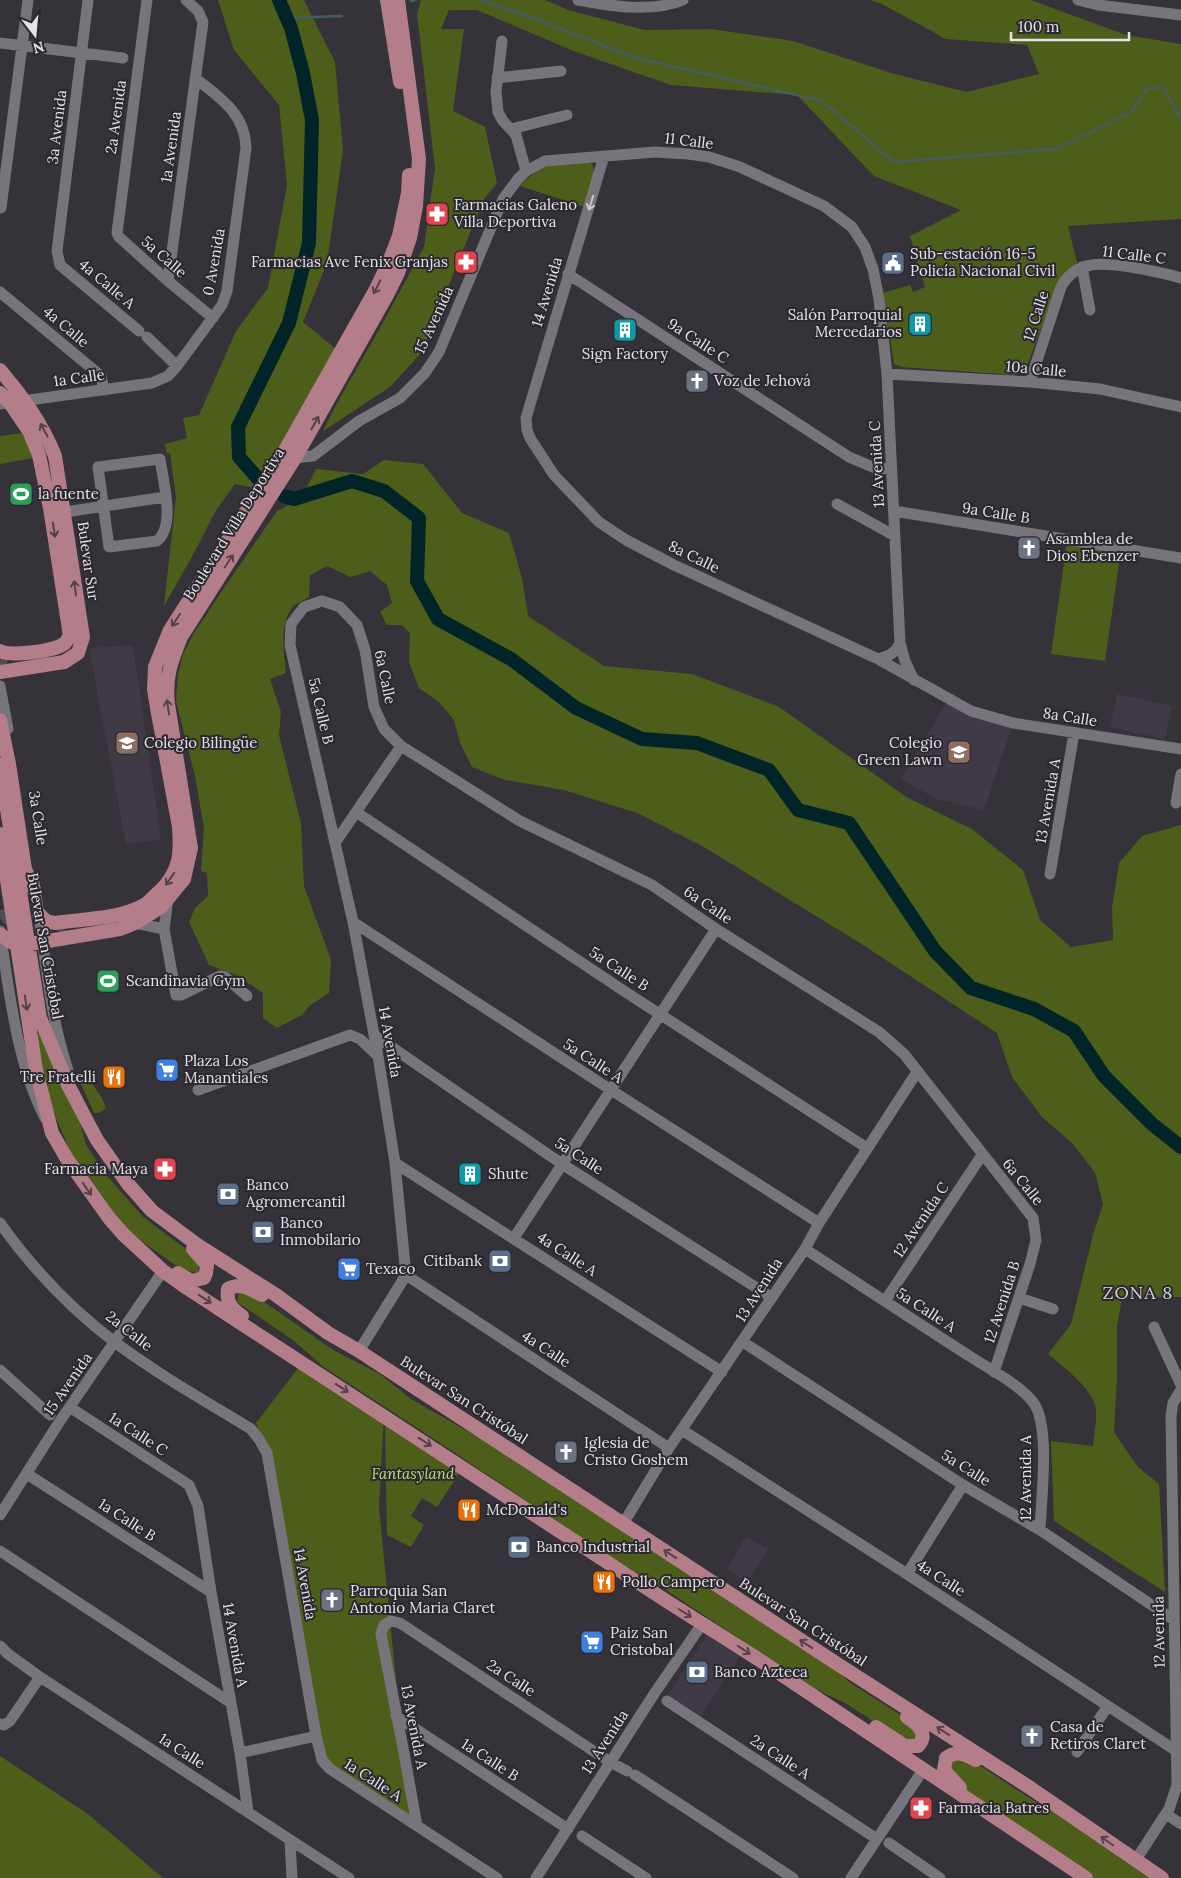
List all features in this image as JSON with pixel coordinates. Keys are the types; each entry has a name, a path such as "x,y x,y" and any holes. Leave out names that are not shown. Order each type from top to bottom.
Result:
{"main road":[{"name":"Boulevard Villa Deportiva","path":"39,914 50,923 106,916 137,908 153,898 173,877 178,862 180,844 178,795 166,686 168,669 181,637 398,273 410,238 410,159 387,0"},
{"name":"Boulevard Villa Deportiva","path":"398,0 419,159 411,206"},
{"name":"Bulevar Sur","path":"0,370 25,401 47,435 55,456 65,512 74,617"},
{"name":"Bulevar Sur","path":"2,662 64,662 78,653 83,637 83,626 74,617 43,469 30,431 3,400"},
{"path":"2,662 11,655 57,647 65,643 70,636 74,617"},
{"path":"0,720 26,869 36,892"},
{"name":"Bulevar San Cristóbal","path":"0,765 40,1018 68,1085 106,1154 128,1184 152,1210 198,1246 276,1295 328,1333 359,1351 1073,1817 1162,1878"},
{"name":"Boulevard Villa Deportiva","path":"0,932 11,942 24,944 42,942 120,929 153,913 168,899 184,879 191,848 178,795"},
{"name":"Bulevar San Cristóbal","path":"0,834 32,1044 41,1095 52,1133 67,1159 98,1204 124,1235 163,1271 817,1698 1085,1878"},
{"path":"0,887 4,909"},
{"path":"66,931 139,921"},
{"path":"124,1235 191,1281 204,1278 207,1265 204,1260 162,1224 152,1210"},
{"path":"320,1374 283,1344 235,1311 229,1304 228,1289 235,1285 243,1285 328,1333"},
{"path":"817,1698 848,1709 905,1746 918,1746 922,1741 923,1734 916,1722 855,1683 839,1665"},
{"path":"1047,1852 1027,1835 963,1790 944,1770 946,1758 959,1753 968,1755 1050,1807 1073,1817"}],"street":[{"path":"1,208 28,0"},
{"name":"3a Avenida","path":"58,259 57,251 88,0"},
{"name":"2a Avenida","path":"119,237 116,228 147,0"},
{"name":"1a Avenida","path":"168,281 203,22 202,16 186,0"},
{"path":"578,0 644,8 660,7 683,0"},
{"path":"1078,0 1098,5 1142,6 1181,15"},
{"path":"502,41 496,92 498,112 516,136 522,175"},
{"path":"0,43 123,58"},
{"path":"497,78 561,71"},
{"name":"0 Avenida","path":"161,380 168,376 177,366 222,305 227,291 246,148 246,136 243,127 229,106 195,78"},
{"path":"511,128 566,115"},
{"name":"11 Calle","path":"522,175 545,161 655,152 709,156 740,167 824,206 852,226 865,247"},
{"name":"14 Avenida","path":"530,438 526,418 568,274 594,195 604,156"},
{"name":"15 Avenida","path":"289,456 313,456 359,421 400,398 426,373 438,352 503,199 522,175"},
{"name":"5a Calle","path":"119,237 213,318"},
{"name":"13 Avenida C","path":"865,247 873,269 879,299 887,374 900,643 905,661 914,680"},
{"name":"4a Calle A","path":"58,259 60,265 143,334 177,366"},
{"name":"11 Calle C","path":"1082,267 1103,263 1161,272 1181,278"},
{"path":"1082,267 1090,310"},
{"name":"12 Calle","path":"1030,382 1061,287 1066,279 1082,267"},
{"name":"9a Calle C","path":"568,274 849,457 875,468 892,469"},
{"name":"4a Calle","path":"0,292 101,376 104,390"},
{"name":"10a Calle","path":"887,374 1030,382 1100,389 1181,407"},
{"name":"1a Calle","path":"3,400 25,401 161,380"},
{"name":"8a Calle","path":"530,438 554,474 599,522 626,540 674,565 878,659 971,711 1013,723 1181,749"},
{"path":"160,459 168,520 162,537 157,541 109,547 103,506 98,466 160,459"},
{"path":"65,512 165,498"},
{"path":"837,504 895,536"},
{"name":"9a Calle B","path":"894,511 1181,558"},
{"name":"5a Calle B","path":"335,843 290,645 292,624 304,608 322,601 340,607 357,625"},
{"name":"6a Calle","path":"357,625 364,650 374,707 384,729 401,746 520,821 652,885 879,1032 904,1054 982,1155 1034,1218 1036,1240"},
{"path":"878,659 889,656 898,649 900,643"},
{"name":"3a Calle","path":"0,686 36,892 42,942 57,1029 78,1102"},
{"name":"13 Avenida A","path":"1050,874 1074,733"},
{"path":"0,745 9,746 12,749"},
{"path":"335,843 401,746"},
{"path":"1176,803 1181,774"},
{"name":"5a Calle B","path":"356,812 660,1014 867,1148"},
{"name":"14 Avenida","path":"335,843 353,922 378,1056 395,1163 406,1275"},
{"path":"168,899 164,929 176,995 220,976 225,977 247,996"},
{"path":"139,921 164,929"},
{"name":"5a Calle A","path":"353,922 818,1223"},
{"path":"514,1238 716,928"},
{"path":"0,932 2,956 26,1074 34,1098 52,1133"},
{"path":"9,984 21,971 37,965 46,966"},
{"path":"198,1090 350,1034 360,1039 378,1056"},
{"name":"5a Calle","path":"374,1035 562,1164 771,1297"},
{"name":"13 Avenida","path":"623,1524 669,1448 805,1249 818,1223 917,1072"},
{"name":"12 Avenida C","path":"885,1301 982,1155"},
{"name":"4a Calle A","path":"395,1163 722,1372"},
{"name":"2a Calle","path":"0,1224 55,1290 115,1342 158,1372 251,1429 259,1439"},
{"name":"12 Avenida B","path":"994,1372 1036,1240"},
{"name":"5a Calle A","path":"805,1249 994,1372 1029,1398"},
{"name":"15 Avenida","path":"0,1515 163,1271"},
{"path":"359,1351 406,1275"},
{"name":"4a Calle","path":"406,1275 669,1448"},
{"path":"1019,1298 1053,1309"},
{"path":"1154,1327 1180,1389"},
{"name":"5a Calle","path":"743,1342 963,1484 1040,1530 1174,1620"},
{"path":"0,1370 50,1416"},
{"name":"12 Avenida","path":"1135,1861 1170,1809 1177,1785 1179,1753 1174,1620 1171,1416 1172,1403 1180,1389"},
{"name":"12 Avenida A","path":"1029,1398 1035,1406 1040,1422 1043,1447 1040,1530"},
{"name":"1a Calle C","path":"71,1408 189,1485"},
{"name":"4a Calle","path":"682,1430 908,1574 1179,1753"},
{"name":"14 Avenida","path":"259,1439 267,1453 316,1736"},
{"name":"1a Calle B","path":"27,1474 211,1592"},
{"path":"908,1574 963,1484"},
{"name":"14 Avenida A","path":"189,1485 198,1506 211,1592 240,1753 248,1812"},
{"path":"0,1551 230,1703"},
{"name":"2a Calle","path":"381,1634 384,1625 391,1622 400,1623 610,1762 631,1773 793,1878"},
{"name":"13 Avenida","path":"536,1878 654,1694 702,1624"},
{"name":"13 Avenida A","path":"381,1634 417,1826"},
{"name":"1a Calle","path":"0,1646 40,1677 349,1878"},
{"path":"2,1724 10,1721 40,1677"},
{"name":"2a Calle A","path":"667,1701 878,1838"},
{"path":"1078,1752 1108,1706"},
{"name":"1a Calle B","path":"396,1716 568,1829"},
{"path":"240,1753 316,1736"},
{"name":"1a Calle A","path":"316,1736 322,1760 330,1769 497,1878"},
{"path":"851,1878 923,1770"},
{"path":"1166,1814 1181,1824"},
{"path":"582,1836 646,1878"},
{"path":"290,1840 292,1878"},
{"path":"889,1843 940,1878"}],"shaded area":[{"name":"Colegio Bilingüe","path":"133,645 161,839 126,844 89,648"},
{"path":"1117,694 1172,706 1165,739 1110,727"},
{"name":"Colegio Green Lawn","path":"947,702 1012,726 984,810 937,799 900,779"},
{"path":"746,1536 768,1549 748,1582 727,1569"},
{"path":"707,1635 740,1657 701,1716 668,1695"}],"green space":[{"path":"218,0 304,0 335,62 343,150 327,263 303,322 336,349 271,465 253,488 235,484 215,512 164,606 176,497 170,453 167,453 165,444 187,438 183,418 199,415 236,331 268,288 287,185 279,105 234,50"},
{"path":"421,0 545,0 568,10 645,30 711,29 793,41 891,73 967,92 1039,74 1027,45 946,39 882,4 870,0 1031,0 1126,35 1181,44 1181,219 1068,226 1078,266 1057,286 1027,366 1016,375 901,367 894,364 883,293 910,285 913,292 925,287 910,236 961,210 874,176 797,95 671,85 576,52 477,10 449,10 441,29 464,29 453,111 485,127 497,183 484,199 421,353 390,387 323,431 424,247 435,168 417,14"},
{"path":"584,160 592,164 595,173 585,207 520,186 534,173 549,166"},
{"path":"22,433 34,458 0,464 0,436"},
{"path":"384,460 423,464 462,513 509,533 522,578 528,616 604,666 692,674 779,707 908,798 972,829 1023,870 1040,920 1071,947 1113,940 1112,908 1119,863 1142,836 1181,825 1181,1297 1122,1298 1117,1326 1114,1432 1138,1467 1159,1484 1165,1592 1054,1521 1051,1441 1093,1446 1096,1410 1090,1395 1084,1387 1070,1372 1048,1354 1071,1324 1093,1235 1103,1204 1095,1173 1073,1144 1042,1117 1012,1077 997,1033 863,945 704,847 637,813 564,790 505,780 472,767 460,743 454,720 438,701 419,688 409,662 410,633 402,625 387,625 380,612 392,603 387,585 370,571 351,577 327,566 310,575 309,597 293,607 285,623 283,639 286,673 270,679 281,712 279,735 301,823 304,886 331,960 329,993 309,1006 302,1015 277,1028 263,1018 263,993 236,975 209,965 189,922 195,908 208,896 207,873 201,871 204,828 195,776 176,701 178,675 183,654 194,633 277,511 301,499 316,469 363,474"},
{"path":"1067,543 1121,550 1105,661 1051,654"},
{"path":"37,1034 40,1034 75,1104 86,1145 107,1176 143,1217 194,1255 198,1261 199,1273 185,1270 172,1263 128,1231 108,1208 73,1158 51,1106 43,1076"},
{"path":"86,1074 106,1108 99,1113 94,1113 79,1080"},
{"path":"239,1292 253,1294 333,1350 380,1374 411,1399 543,1474 831,1664 849,1682 910,1721 916,1733 914,1739 908,1741 901,1739 845,1703 815,1689 663,1588 612,1558 325,1368 293,1340 237,1302"},
{"path":"302,1363 384,1415 379,1507 410,1824 321,1761 268,1454 256,1423"},
{"name":"Fantasyland","path":"385,1426 460,1472 437,1507 422,1498 411,1516 424,1525 411,1547 387,1535"},
{"path":"948,1754 976,1763 1045,1808 1068,1818 1155,1878 1094,1878 1045,1847 947,1776"},
{"path":"0,1756 88,1814 163,1878 0,1878"}],"waterway":[{"path":"260,481 239,457 238,427 289,323 309,243 312,120 303,73 291,28 279,0"},
{"path":"411,1 416,0"},
{"path":"481,0 633,57 822,101 894,162 1056,149 1131,112 1148,88 1164,88 1181,118"},
{"path":"286,18 342,16"},
{"path":"284,496 294,499 352,481 384,491 419,518 417,581 438,619 511,659 576,708 642,739 697,743 769,770 798,810 849,823 935,951 971,988 1034,1009 1074,1031 1104,1076 1152,1124 1181,1147"}],"tunnel":[{"path":"0,662 7,663"},
{"path":"4,909 8,917 21,927 49,932 66,931"}],"place":[{"name":"Farmacias Galeno Villa Deportiva","path":"437,214"},
{"name":"Farmacias Ave Fenix Granjas","path":"466,262"},
{"name":"Sub-estación 16-5 Policía Nacional Civil","path":"893,263"},
{"name":"Salón Parroquial Mercedarios","path":"920,324"},
{"name":"Sign Factory","path":"625,330"},
{"name":"Voz de Jehová","path":"697,381"},
{"name":"la fuente","path":"21,494"},
{"name":"Asamblea de Dios Ebenzer","path":"1029,548"},
{"name":"Colegio Bilingüe","path":"127,743"},
{"name":"Colegio Green Lawn","path":"959,752"},
{"name":"Scandinavia Gym","path":"108,981"},
{"name":"Plaza Los Manantiales","path":"167,1070"},
{"name":"Tre Fratelli","path":"114,1077"},
{"name":"Farmacia Maya","path":"165,1169"},
{"name":"Shute","path":"470,1174"},
{"name":"Banco Agromercantil","path":"228,1194"},
{"name":"Banco Inmobilario","path":"263,1232"},
{"name":"Citibank","path":"500,1261"},
{"name":"Texaco","path":"349,1269"},
{"name":"Iglesia de Cristo Goshem","path":"566,1452"},
{"name":"McDonald's","path":"469,1510"},
{"name":"Banco Industrial","path":"519,1547"},
{"name":"Pollo Campero","path":"604,1582"},
{"name":"Parroquia San Antonio Maria Claret","path":"332,1600"},
{"name":"Paiz San Cristobal","path":"592,1642"},
{"name":"Banco Azteca","path":"697,1672"},
{"name":"Casa de Retiros Claret","path":"1032,1736"},
{"name":"Farmacia Batres","path":"921,1808"}],"district":[{"name":"ZONA 8","path":"1138,1293"}]}
